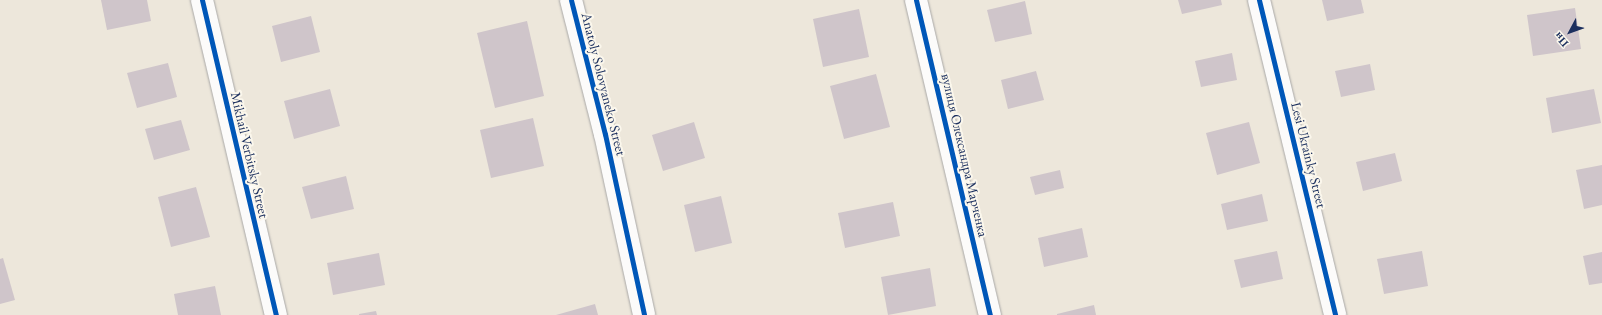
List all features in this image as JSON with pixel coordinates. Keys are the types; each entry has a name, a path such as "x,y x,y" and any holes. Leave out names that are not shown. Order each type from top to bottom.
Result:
{"street":[{"name":"Mikhail Verbitsky Street","path":"202,0 276,315"},
{"name":"Anatoly Solovyaneko Street","path":"570,0 613,173 644,315"},
{"name":"вулиця Олександра Марченка","path":"916,0 990,315"},
{"name":"Lesi Ukrainky Street","path":"1259,0 1335,315"}],"building":[{"path":"101,0 147,0 151,21 107,30"},
{"path":"1178,0 1221,0 1222,5 1182,14"},
{"path":"1322,0 1361,0 1364,13 1327,21"},
{"path":"1025,1 1032,34 995,42 987,10"},
{"path":"1575,8 1581,49 1533,56 1527,15"},
{"path":"859,9 869,57 823,67 813,19"},
{"path":"311,16 320,52 281,62 272,26"},
{"path":"527,21 544,96 495,108 477,33"},
{"path":"1232,53 1237,80 1201,87 1195,61"},
{"path":"168,63 177,97 137,108 127,73"},
{"path":"1370,64 1375,90 1341,97 1335,71"},
{"path":"1036,71 1044,100 1008,109 1001,80"},
{"path":"876,74 890,127 844,139 830,86"},
{"path":"330,89 340,126 294,139 284,101"},
{"path":"1594,89 1601,123 1552,133 1546,98"},
{"path":"533,118 544,166 491,178 480,130"},
{"path":"181,120 190,150 154,160 145,129"},
{"path":"694,122 705,158 663,171 652,135"},
{"path":"1249,122 1260,163 1217,175 1206,133"},
{"path":"1395,153 1402,181 1363,191 1356,162"},
{"path":"1602,165 1602,205 1584,209 1576,170"},
{"path":"1060,170 1064,188 1035,195 1030,177"},
{"path":"346,176 354,209 311,219 302,187"},
{"path":"196,187 210,237 171,247 158,197"},
{"path":"1262,194 1268,221 1227,230 1221,204"},
{"path":"721,196 732,243 695,252 684,205"},
{"path":"893,202 900,236 845,248 838,213"},
{"path":"1082,228 1088,257 1044,267 1038,238"},
{"path":"1277,251 1283,279 1241,288 1234,260"},
{"path":"1422,251 1428,286 1384,294 1377,259"},
{"path":"1602,252 1602,283 1589,285 1583,256"},
{"path":"379,253 385,285 333,295 327,263"},
{"path":"3,258 15,300 0,304 0,259"},
{"path":"930,268 936,306 888,315 881,277"},
{"path":"215,286 221,315 178,315 174,294"},
{"path":"595,304 598,315 556,315"},
{"path":"1094,305 1096,315 1057,315 1057,314"},
{"path":"376,311 377,315 359,315 359,314"}],"cycle path":[{"path":"202,0 276,315"},
{"path":"571,0 605,134 644,315"},
{"path":"916,0 990,315"},
{"path":"1259,0 1335,315"}]}
